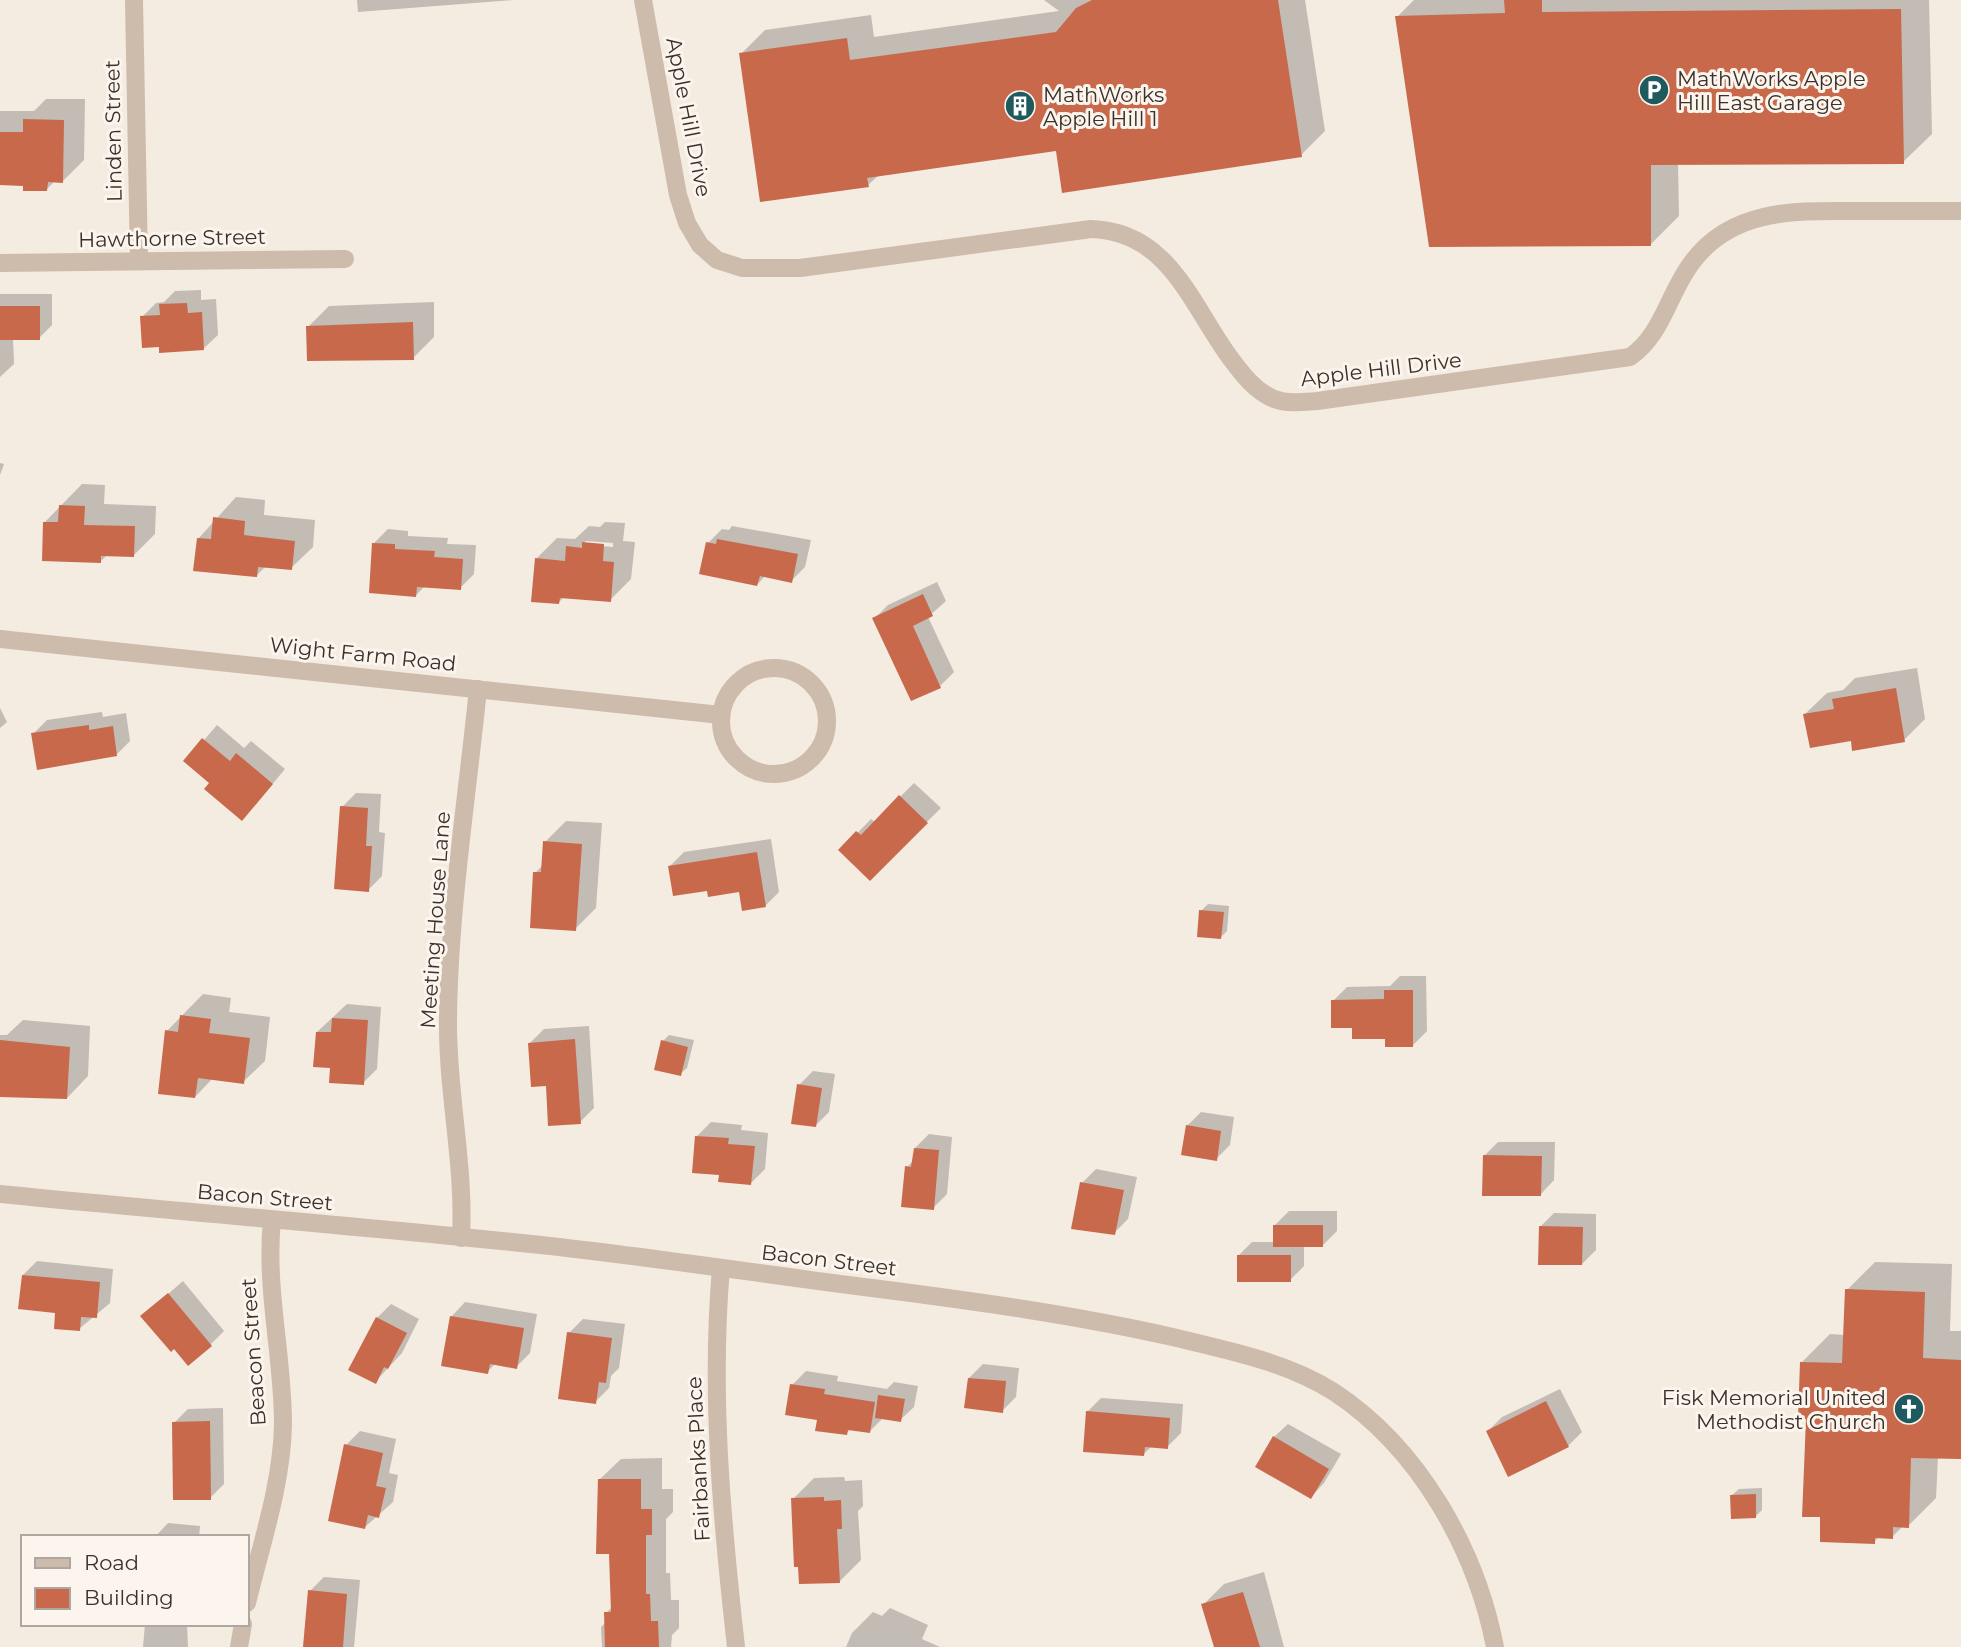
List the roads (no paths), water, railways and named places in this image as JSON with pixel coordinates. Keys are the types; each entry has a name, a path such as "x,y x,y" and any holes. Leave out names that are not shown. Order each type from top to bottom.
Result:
{"street":[{"name":"Linden Street","path":"134,0 139,261"},
{"name":"Apple Hill Drive","path":"643,0 678,195 687,223 700,245 717,260 742,268 800,268 1091,229 1120,232 1146,244 1162,259 1179,279 1242,374 1257,389 1285,401 1384,392 1630,357 1646,346 1656,332 1693,261 1729,229 1779,213 1961,211"},
{"name":"Hawthorne Street","path":"0,263 345,259"},
{"name":"Wight Farm Road","path":"0,639 721,715"},
{"path":"781,667 797,672 811,681 825,703 828,727 822,745 811,760 796,770 778,774 759,772 743,764 730,751 722,734 721,715 725,699 741,679 764,668 781,667"},
{"name":"Meeting House Lane","path":"461,1238 461,1168 450,1063 448,1009 478,690"},
{"name":"Bacon Street","path":"0,1194 461,1238 721,1268 992,1304 1117,1325 1227,1350 1299,1374 1332,1391 1358,1410 1394,1446 1457,1532 1485,1602 1495,1647"},
{"name":"Beacon Street","path":"248,1599 279,1464 283,1425 270,1286 272,1220"},
{"name":"Fairbanks Place","path":"721,1268 715,1346 719,1434 736,1647"},
{"path":"239,1647 243,1626"}],"place":[{"name":"MathWorks Apple Hill East Garage","path":"1654,90"},
{"name":"MathWorks Apple Hill 1","path":"1020,106"},
{"name":"Fisk Memorial United Methodist Church","path":"1909,1409"}]}
